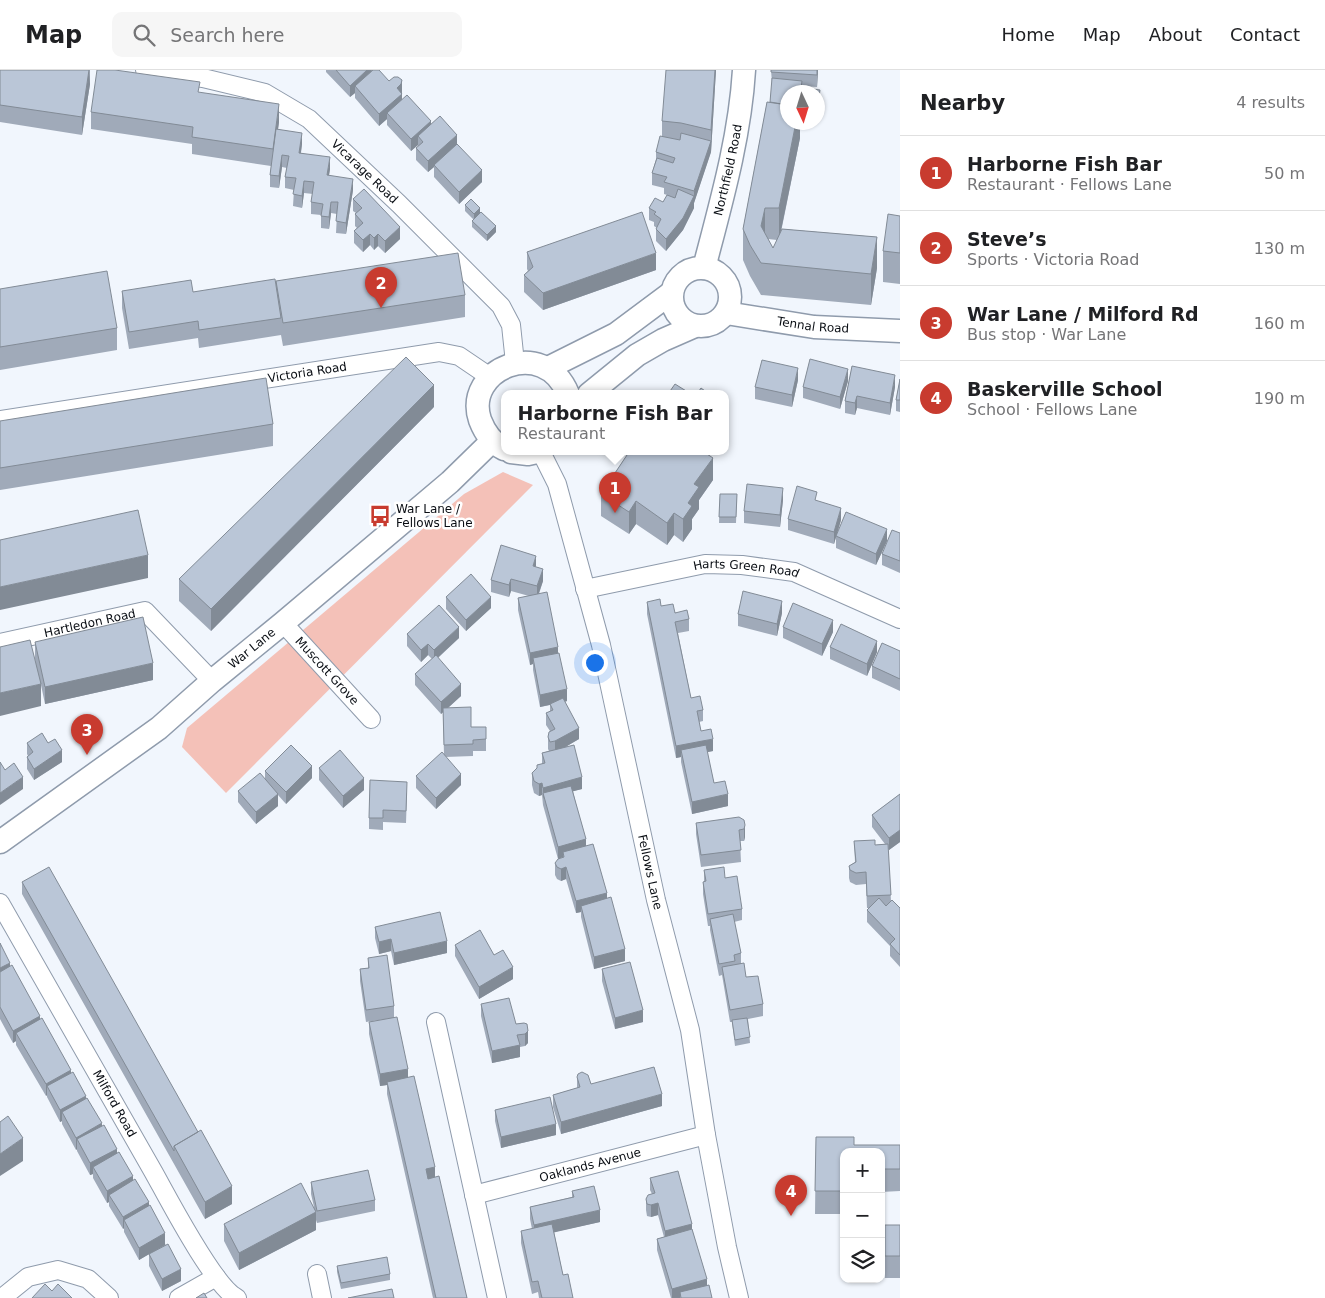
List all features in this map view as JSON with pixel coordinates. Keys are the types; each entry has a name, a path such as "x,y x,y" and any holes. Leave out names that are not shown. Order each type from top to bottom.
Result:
{"street":[{"name":"Vicarage Road","path":"145,70 203,78 265,93 309,119 399,204 501,306 510,325 515,363"},
{"name":"Northfield Road","path":"704,268 722,201 736,131 744,70"},
{"path":"704,268 715,272 724,279 729,290 730,302 726,313 713,324 704,327 695,326 685,322 676,314 672,304 671,293 674,284 686,271 704,268"},
{"path":"548,368 616,334 671,293"},
{"name":"Tennal Road","path":"726,313 814,327 900,331"},
{"path":"594,390 638,356 663,340 695,326"},
{"name":"Victoria Road","path":"0,420 438,352 458,356 490,377"},
{"path":"501,445 484,430 479,416 478,402 482,388 490,377 502,368 515,363 537,364 548,368 557,376 566,390"},
{"name":"War Lane","path":"0,842 159,728 212,681 450,482 501,448"},
{"name":"Fellows Lane","path":"542,455 557,484 601,645 656,900 690,1030 706,1135 727,1247 739,1298"},
{"name":"Harts Green Road","path":"585,589 705,564 742,565 794,572 900,619"},
{"name":"Hartledon Road","path":"0,643 145,612 212,681"},
{"name":"Muscott Grove","path":"283,623 371,719"},
{"name":"Milford Road","path":"0,904 183,1224 216,1277 232,1296 237,1298"},
{"path":"436,1022 497,1298"},
{"name":"Oaklands Avenue","path":"474,1195 706,1135"},
{"path":"2,1298 28,1277 58,1270 88,1279 109,1298"},
{"path":"317,1274 322,1298"},
{"path":"179,1298 216,1277"}],"shaded area":[{"path":"503,472 533,485 226,793 182,747 187,728 464,494"}],"building":[{"path":"0,70 89,70 82,117 0,105"},
{"path":"97,70 115,70 200,82 198,92 279,104 273,149 192,137 193,127 91,112"},
{"path":"336,70 367,70 350,86"},
{"path":"373,70 379,70 389,81 394,77 402,80 397,88 402,94 379,114 355,86"},
{"path":"666,70 715,70 711,130 662,121"},
{"path":"771,70 817,70 817,75 771,72"},
{"path":"772,78 802,81 801,85 780,85 780,104 770,102"},
{"path":"407,95 431,121 411,139 387,113"},
{"path":"767,102 780,104 780,130 794,130 779,208 765,208 761,226 773,248 782,229 877,237 871,274 761,263 743,229"},
{"path":"440,116 457,135 428,161 416,148 423,142 418,136"},
{"path":"276,129 302,133 299,153 330,157 327,175 353,179 346,223 336,221 338,202 331,202 329,217 321,216 323,204 311,202 314,182 304,181 302,196 293,194 296,178 285,177 289,156 282,155 279,176 270,175"},
{"path":"681,133 711,141 694,191 664,182 667,177 652,173 657,158 673,163 675,158 656,152 660,136 680,140"},
{"path":"457,144 482,170 459,192 434,165"},
{"path":"364,189 400,227 385,241 378,234 374,238 370,234 363,240 354,231 363,223 355,214 362,208 353,199"},
{"path":"678,189 694,196 683,218 666,239 656,229 661,219 654,214 656,212 649,208 655,198 663,202 667,195 675,198"},
{"path":"471,199 480,208 474,214 465,205"},
{"path":"481,212 496,226 487,235 472,221"},
{"path":"642,212 656,253 543,293 524,275 533,267 527,252"},
{"path":"888,214 900,216 900,253 883,251"},
{"path":"458,253 465,295 283,323 276,281"},
{"path":"107,271 117,328 0,347 0,289"},
{"path":"275,279 281,318 199,330 198,321 129,332 122,291 191,280 193,292"},
{"path":"406,357 434,385 211,609 179,579"},
{"path":"810,359 848,369 840,397 803,387"},
{"path":"762,360 798,368 792,395 755,387"},
{"path":"852,366 895,375 890,403 857,396 855,403 845,401"},
{"path":"266,378 273,424 0,468 0,421"},
{"path":"900,379 900,400 896,400"},
{"path":"675,384 685,390 671,390"},
{"path":"627,455 708,455 713,458 694,484 699,487 688,503 692,506 683,519 674,513 667,523 636,501 629,512 601,494"},
{"path":"747,484 783,488 780,515 744,511"},
{"path":"797,486 817,492 815,500 841,508 834,532 788,519"},
{"path":"720,494 737,494 736,517 719,517"},
{"path":"138,510 148,555 0,587 0,540"},
{"path":"846,512 887,529 876,554 836,536"},
{"path":"892,530 900,533 900,561 882,554"},
{"path":"501,545 536,556 533,566 543,569 537,586 511,579 509,585 491,580"},
{"path":"471,574 491,597 466,620 446,597"},
{"path":"743,591 782,601 777,624 738,614"},
{"path":"547,592 558,647 530,653 518,598"},
{"path":"660,599 661,606 673,604 675,613 687,610 689,619 675,622 691,698 700,696 703,710 697,711 701,731 711,729 713,739 676,746 647,602"},
{"path":"793,603 833,620 822,644 783,627"},
{"path":"439,605 459,627 434,650 428,644 421,650 407,634"},
{"path":"143,617 153,663 45,687 35,642"},
{"path":"841,624 877,641 867,664 830,647"},
{"path":"30,640 41,684 0,693 0,647"},
{"path":"882,643 900,651 900,679 872,666"},
{"path":"559,653 567,689 540,695 533,658"},
{"path":"436,655 461,684 441,702 415,674"},
{"path":"563,698 579,728 550,742 549,732 555,729 546,713 553,710 550,704"},
{"path":"471,707 471,727 486,727 486,739 473,740 473,744 444,745 443,708"},
{"path":"42,733 48,743 55,739 62,750 34,769 27,757 33,752 27,743"},
{"path":"291,745 312,766 286,792 265,771"},
{"path":"574,745 582,777 543,788 542,783 539,784 534,781 532,773 537,768 537,765 545,763 542,753"},
{"path":"706,745 714,783 725,781 728,794 692,802 681,750"},
{"path":"340,750 364,778 343,796 319,768"},
{"path":"442,752 461,774 436,798 416,776"},
{"path":"0,762 5,770 14,763 23,777 0,793"},
{"path":"260,773 278,794 256,812 238,791"},
{"path":"370,780 407,782 406,811 383,810 383,818 369,818"},
{"path":"571,786 586,839 558,847 543,793"},
{"path":"900,794 900,830 889,838 872,815"},
{"path":"739,817 744,820 745,825 744,829 739,830 741,850 701,855 696,823"},
{"path":"875,840 875,845 888,844 891,895 867,896 866,872 856,873 850,870 849,866 856,862 854,841"},
{"path":"593,844 607,893 576,901 566,867 561,869 555,863 558,859 564,857 563,852"},
{"path":"49,867 198,1132 174,1146 174,1151 22,882"},
{"path":"724,867 725,878 737,876 742,909 708,914 703,882 706,881 704,870"},
{"path":"611,897 625,949 594,957 581,906"},
{"path":"879,898 886,906 892,900 900,908 900,955 890,944 895,939 867,910"},
{"path":"440,912 447,941 394,953 391,939 379,942 375,927"},
{"path":"733,914 741,953 734,955 735,961 719,964 710,919"},
{"path":"480,930 494,955 503,950 513,967 479,987 455,945"},
{"path":"0,943 10,963 0,968"},
{"path":"387,955 394,1006 366,1010 360,969 369,968 368,958"},
{"path":"630,962 643,1010 615,1018 602,969"},
{"path":"744,963 746,977 758,976 763,1004 730,1010 722,967"},
{"path":"12,965 40,1016 13,1031 0,1007 0,972"},
{"path":"509,998 516,1024 527,1024 528,1031 525,1034 517,1035 520,1045 492,1051 481,1004"},
{"path":"397,1017 408,1069 380,1074 369,1022"},
{"path":"42,1018 71,1070 46,1084 16,1033"},
{"path":"747,1018 750,1037 735,1040 732,1020"},
{"path":"654,1067 662,1094 561,1122 553,1095 580,1087 578,1074 582,1072 588,1075 591,1084"},
{"path":"73,1072 86,1096 60,1110 47,1086"},
{"path":"414,1076 435,1167 426,1169 428,1179 439,1176 467,1298 436,1298 387,1082"},
{"path":"550,1097 556,1124 501,1137 495,1110"},
{"path":"87,1098 102,1123 76,1138 62,1112"},
{"path":"8,1116 23,1138 0,1154 0,1122"},
{"path":"104,1125 117,1149 90,1163 77,1139"},
{"path":"201,1130 232,1186 205,1202 174,1146"},
{"path":"816,1137 854,1137 854,1145 900,1145 900,1169 885,1169 885,1148 840,1148 840,1191 815,1191"},
{"path":"119,1152 133,1176 107,1191 93,1167"},
{"path":"368,1170 375,1200 317,1211 311,1182"},
{"path":"678,1171 692,1224 665,1231 658,1203 647,1204 646,1199 648,1195 655,1193 650,1178"},
{"path":"135,1179 149,1202 123,1217 109,1195"},
{"path":"301,1183 316,1212 239,1253 224,1224"},
{"path":"594,1186 600,1210 534,1225 530,1207 574,1197 572,1191"},
{"path":"150,1205 165,1233 139,1248 124,1220"},
{"path":"552,1224 563,1275 568,1274 573,1298 542,1298 538,1281 532,1282 521,1231"},
{"path":"885,1225 900,1225 900,1256 885,1256"},
{"path":"692,1229 707,1279 672,1289 657,1239"},
{"path":"168,1244 181,1269 162,1279 149,1254"},
{"path":"387,1257 390,1274 341,1283 337,1266"},
{"path":"45,1284 52,1291 58,1284 72,1298 32,1298"},
{"path":"709,1285 712,1298 681,1298 680,1292"},
{"path":"392,1289 394,1298 348,1298"},
{"path":"204,1293 207,1298 196,1298"}],"place":[{"name":"Steve’s","path":"381,308"},
{"name":"Harborne Fish Bar","path":"615,513"},
{"name":"War Lane / Fellows Lane","path":"380,516"},
{"name":"War Lane / Milford Rd","path":"87,755"},
{"name":"Baskerville School","path":"791,1216"}]}
